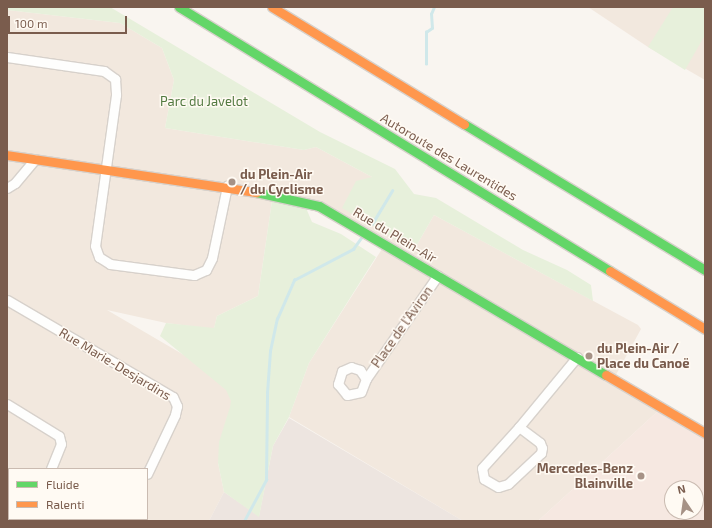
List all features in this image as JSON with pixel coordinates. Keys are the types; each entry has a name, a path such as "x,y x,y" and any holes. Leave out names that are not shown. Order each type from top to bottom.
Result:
{"main road":[{"name":"Autoroute des Laurentides","path":"179,7 705,329"},
{"path":"272,7 705,270"},
{"name":"Rue du Plein-Air","path":"7,155 227,186 298,200 319,206 705,433"}],"street":[{"path":"7,57 104,71 115,79 116,95 94,246 99,257 110,264 194,275 206,270 212,258 227,186"},
{"path":"7,188 15,183 35,159"},
{"name":"Place de l'Aviron","path":"366,379 438,275"},
{"name":"Rue Marie-Desjardins","path":"7,300 173,396 177,406 175,415 148,472"},
{"path":"519,427 540,442 542,448 541,453 508,484 498,487 484,479 482,468 519,427 577,357"},
{"path":"7,404 59,436 61,444 50,468"}],"shaded area":[{"path":"588,7 705,7 705,80 648,47"},
{"path":"7,10 120,23 162,48 174,80 165,128 304,150 316,147 372,177 414,250 434,215 638,325 641,329 612,382 658,411 538,521 463,521 289,417 309,363 382,249 317,210 272,201 258,296 217,316 214,329 166,323 107,310 242,389 218,463 224,492 209,521 7,521"},
{"path":"658,411 705,438 705,521 538,521"},
{"path":"289,418 463,521 209,521 224,492 259,516 273,446"}],"green space":[{"name":"Parc du Javelot","path":"7,7 110,7 320,132 395,169 414,194 436,198 523,250 567,270 591,285 593,301 434,215 414,250 342,208 356,181 372,177 316,147 304,150 165,128 174,80 162,48 120,23 7,10"},
{"path":"673,7 705,7 705,35 685,70 648,47"},
{"path":"272,201 306,208 312,222 341,234 376,257 309,363 289,417 273,446 259,517 224,492 218,463 219,442 231,401 226,390 160,336 166,323 214,328 217,316 258,296"}],"waterway":[{"path":"426,64 426,32 432,28 431,14 434,7"},
{"path":"372,224 392,191"},
{"path":"244,521 266,480 267,393 270,351 277,319 294,280 353,249 361,238"}],"traffic: fast":[{"path":"179,7 610,271"},
{"path":"464,124 705,270"},
{"path":"256,192 319,206 606,375"}],"traffic: slow":[{"path":"272,7 464,124"},
{"path":"7,155 256,192"},
{"path":"610,271 705,329"},
{"path":"606,375 705,433"}],"place":[{"name":"du Plein-Air / du Cyclisme","path":"232,182"},
{"name":"du Plein-Air / Place du Canoë","path":"589,356"},
{"name":"Mercedes-Benz Blainville","path":"641,476"}]}
